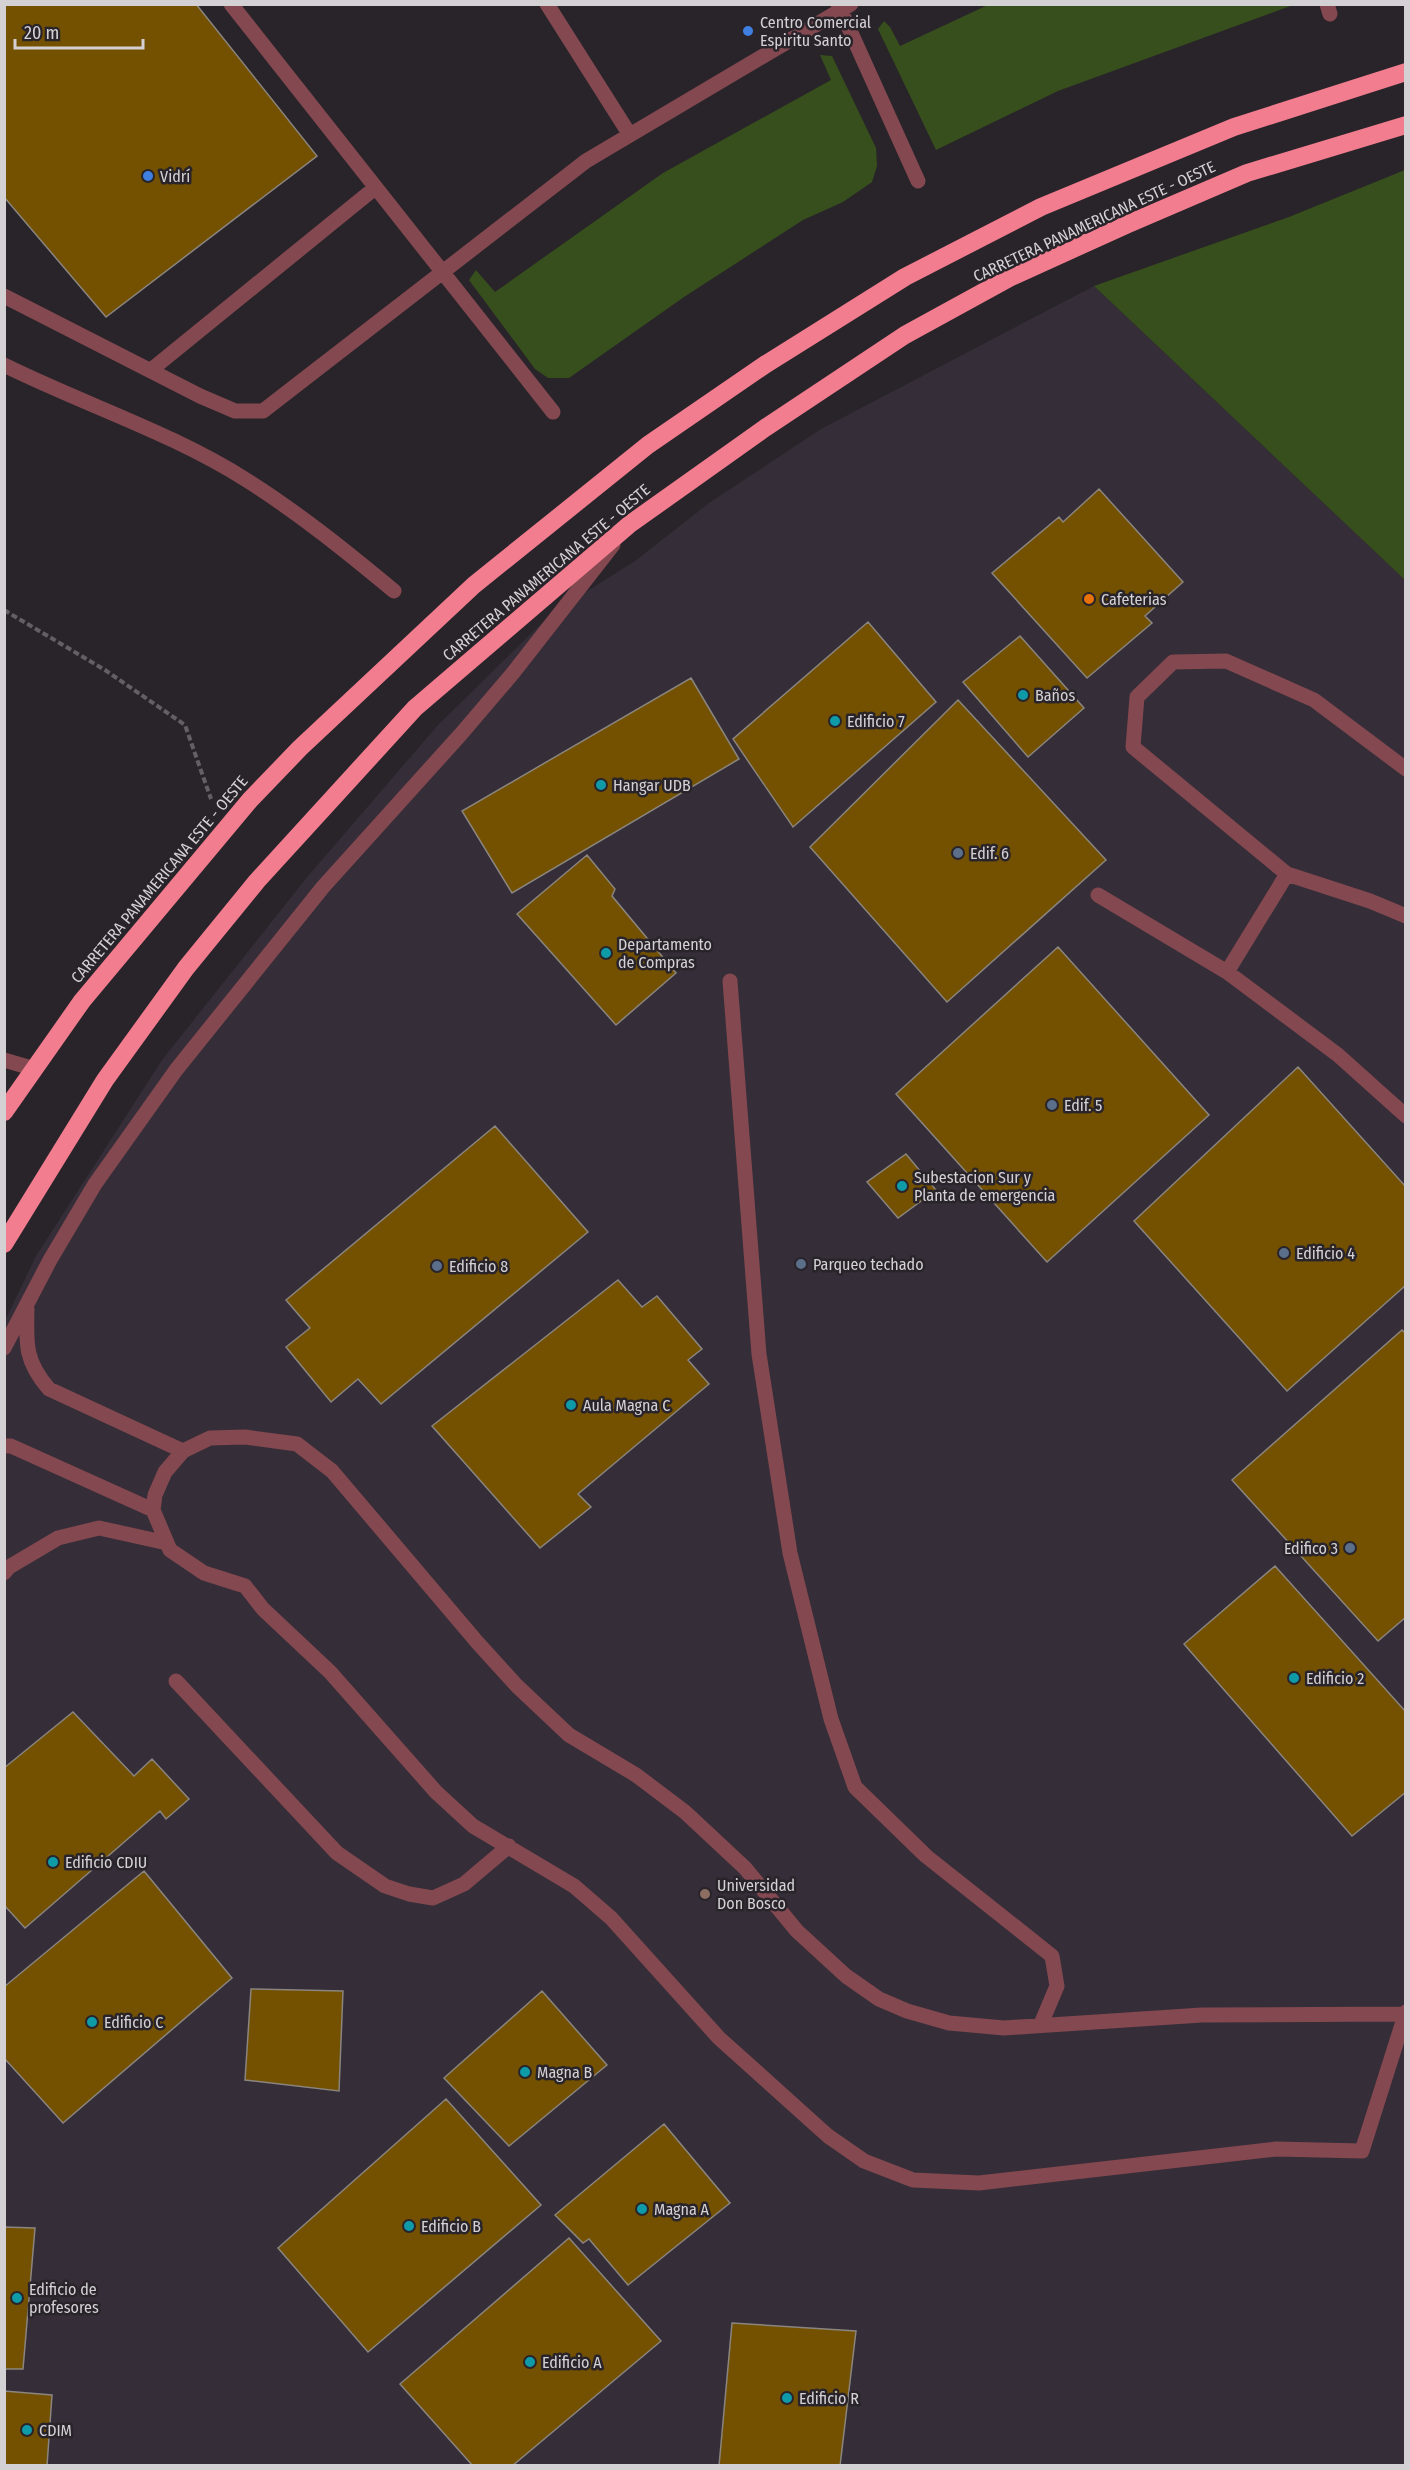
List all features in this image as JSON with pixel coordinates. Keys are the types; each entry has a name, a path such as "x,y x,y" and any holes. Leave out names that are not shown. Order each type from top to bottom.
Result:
{"highway":[{"name":"CARRETERA PANAMERICANA ESTE - OESTE","path":"4,1112 82,1001 250,800 326,721 474,585 648,445 766,364 905,277 1041,207 1234,127 1406,72"},
{"name":"CARRETERA PANAMERICANA ESTE - OESTE","path":"4,1244 105,1080 186,968 257,880 415,708 630,524 765,428 886,348 1009,278 1247,173 1406,125"}],"lane":[{"path":"547,4 630,135"},
{"path":"233,5 553,412"},
{"path":"4,296 200,396 235,411 263,411 586,161 843,7 918,181"},
{"path":"151,370 375,188"},
{"path":"4,365 55,390 182,444 247,480 322,532 394,591"},
{"path":"4,1348 50,1260 95,1184 176,1070 323,887 513,673 630,524"},
{"path":"1406,769 1314,700 1226,661 1173,662 1137,697 1133,747 1287,874 1370,901 1406,916"},
{"path":"1227,972 1287,874"},
{"path":"1098,895 1227,972 1338,1055 1406,1116"},
{"path":"730,981 759,1354 790,1553 831,1719 855,1787 926,1856 1052,1956 1057,1986 1041,2024"},
{"path":"4,1060 35,1070"},
{"path":"28,1303 26,1336 28,1357 36,1373 49,1389 183,1451"},
{"path":"245,1437 297,1444 332,1471 517,1686 569,1735 636,1775 685,1812 745,1868 797,1931 846,1976 879,1999 906,2011 948,2023 1004,2028 1041,2024 1202,2015 1405,2013 1362,2151 1276,2150 979,2182 913,2180 864,2161 828,2136 719,2038 611,1918 574,1886 473,1826 436,1792 330,1672 263,1609 245,1586 204,1573 170,1550 153,1510 155,1495 165,1472 183,1451 210,1438 245,1437"},
{"path":"4,1446 11,1446 153,1510"},
{"path":"4,1573 9,1567 58,1538 99,1528 168,1543"},
{"path":"176,1681 337,1853 385,1886 409,1894 433,1898 464,1884 509,1846"}],"path":[{"path":"4,610 105,670 185,725 223,833"}],"shaded area":[{"name":"Universidad Don Bosco","path":"1094,286 1405,580 1405,2465 5,2466 4,1323 36,1256 162,1060 308,876 438,725 551,614 635,561 709,503 821,429"}],"green space":[{"path":"990,4 1293,5 1058,91 936,150 878,29 884,21 890,27 900,46"},
{"path":"820,55 832,56 876,148 877,166 872,182 843,202 803,220 684,297 569,378 548,378 535,369 469,280 476,270 495,292 663,173 831,80"},
{"path":"1405,170 1405,580 1094,286 1289,217"}],"building":[{"name":"Vidrí","path":"4,4 196,4 317,156 106,317 4,197"},
{"name":"Cafeterias","path":"1099,489 1183,582 1145,616 1152,623 1087,678 992,573 1059,517 1063,522"},
{"name":"Edificio 7","path":"868,622 936,702 793,827 733,739"},
{"name":"Baños","path":"1020,636 1084,708 1028,757 963,682"},
{"name":"Hangar UDB","path":"691,678 739,759 512,893 462,811"},
{"name":"Edif. 6","path":"958,700 1106,860 947,1002 810,847"},
{"name":"Departamento de Compras","path":"587,855 615,889 612,896 676,973 616,1025 517,914"},
{"name":"Edif. 5","path":"1058,947 1209,1115 1047,1262 896,1094"},
{"name":"Edificio 4","path":"1298,1067 1406,1187 1406,1285 1287,1391 1134,1221"},
{"name":"Edificio 8","path":"495,1126 588,1232 381,1404 358,1379 331,1402 286,1347 310,1328 286,1300"},
{"name":"Subestacion Sur y Planta de emergencia","path":"906,1154 936,1190 898,1218 867,1182"},
{"name":"Aula Magna C","path":"618,1280 642,1307 657,1296 702,1349 688,1360 709,1384 578,1494 591,1507 540,1548 432,1426"},
{"name":"Edifico 3","path":"1402,1330 1406,1334 1406,1617 1378,1641 1232,1480"},
{"name":"Edificio 2","path":"1275,1566 1406,1712 1406,1792 1352,1836 1184,1644"},
{"name":"Edificio CDIU","path":"73,1712 134,1776 152,1759 189,1799 166,1819 160,1811 25,1928 4,1905 4,1768"},
{"name":"Edificio C","path":"144,1871 232,1978 63,2123 4,2058 4,1987"},
{"path":"251,1989 343,1991 339,2091 245,2080"},
{"name":"Magna B","path":"542,1991 607,2065 509,2146 444,2078"},
{"name":"Edificio B","path":"446,2099 541,2205 368,2352 278,2248"},
{"name":"Magna A","path":"664,2124 730,2203 628,2285 589,2239 583,2243 555,2215"},
{"name":"Edificio de profesores","path":"4,2227 35,2228 23,2369 4,2369"},
{"name":"Edificio A","path":"569,2238 661,2341 512,2466 473,2466 400,2384"},
{"name":"Edificio R","path":"732,2323 856,2331 840,2466 719,2466"},
{"name":"CDIM","path":"4,2391 52,2395 47,2466 4,2466"}],"place":[{"name":"Centro Comercial Espiritu Santo","path":"748,31"},
{"name":"Vidrí","path":"148,176"},
{"name":"Cafeterias","path":"1089,599"},
{"name":"Baños","path":"1023,695"},
{"name":"Edificio 7","path":"835,721"},
{"name":"Hangar UDB","path":"601,785"},
{"name":"Edif. 6","path":"958,853"},
{"name":"Departamento de Compras","path":"606,953"},
{"name":"Edif. 5","path":"1052,1105"},
{"name":"Subestacion Sur y Planta de emergencia","path":"902,1186"},
{"name":"Edificio 4","path":"1284,1253"},
{"name":"Parqueo techado","path":"801,1264"},
{"name":"Edificio 8","path":"437,1266"},
{"name":"Aula Magna C","path":"571,1405"},
{"name":"Edifico 3","path":"1350,1548"},
{"name":"Edificio 2","path":"1294,1678"},
{"name":"Edificio CDIU","path":"53,1862"},
{"name":"Universidad Don Bosco","path":"705,1894"},
{"name":"Edificio C","path":"92,2022"},
{"name":"Magna B","path":"525,2072"},
{"name":"Magna A","path":"642,2209"},
{"name":"Edificio B","path":"409,2226"},
{"name":"Edificio de profesores","path":"17,2298"},
{"name":"Edificio A","path":"530,2362"},
{"name":"Edificio R","path":"787,2398"},
{"name":"CDIM","path":"27,2430"}]}
